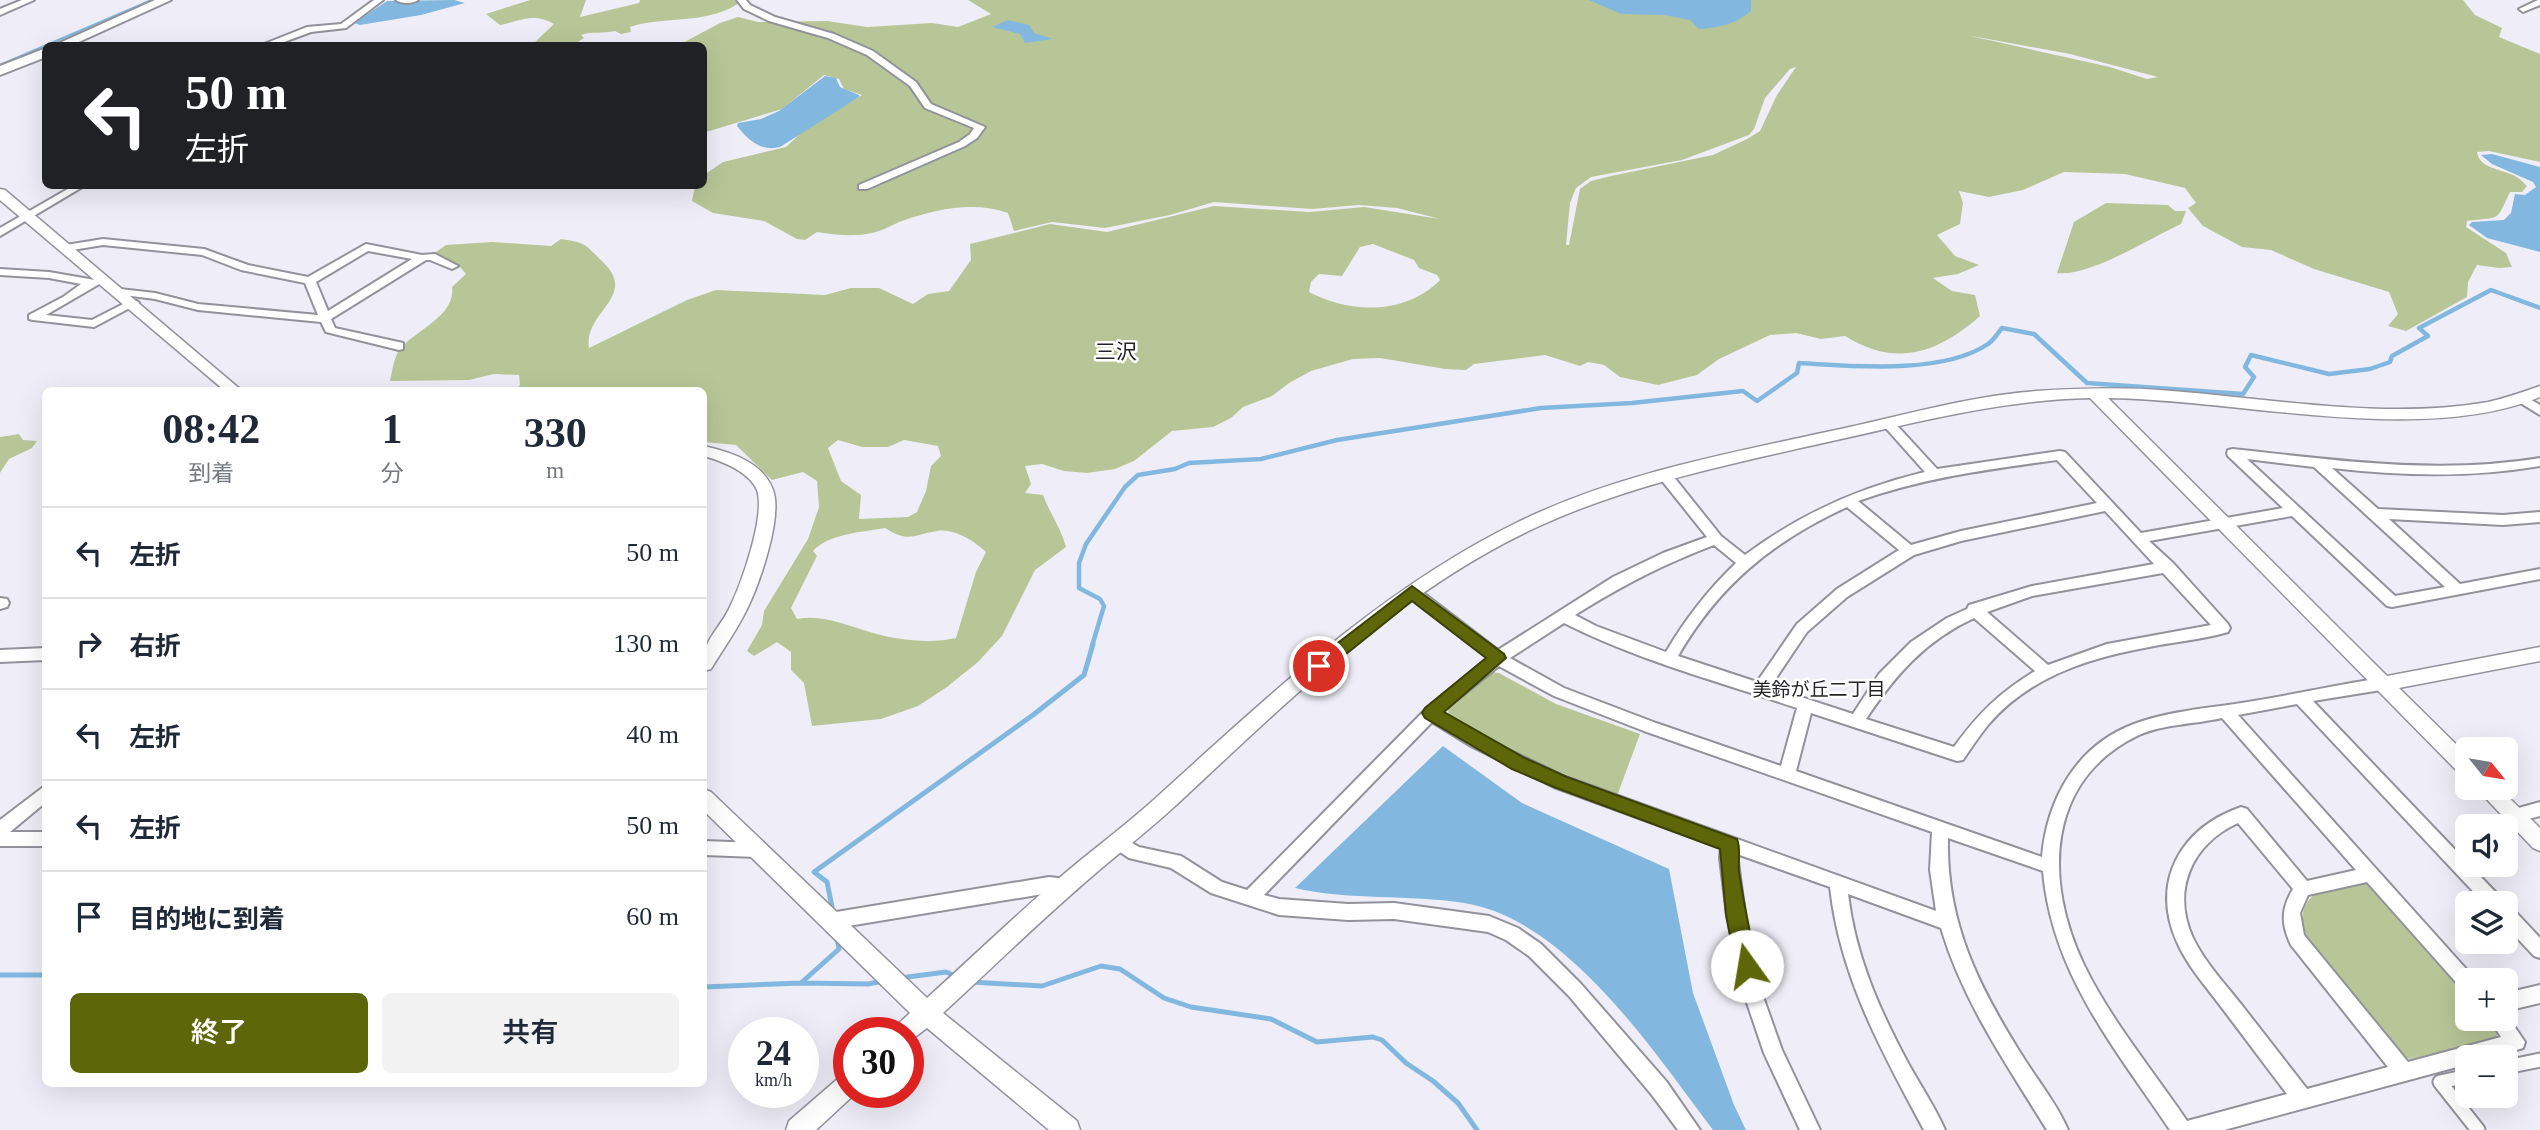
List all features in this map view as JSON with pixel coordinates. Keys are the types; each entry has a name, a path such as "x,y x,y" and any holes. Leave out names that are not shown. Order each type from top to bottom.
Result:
{"main road":[{"path":"69,42 165,0"},
{"path":"0,71 42,53"}],"street":[{"path":"0,12 30,0"},
{"path":"274,42 301,31 343,26 379,0"},
{"path":"400,0 414,0"},
{"path":"741,0 747,7 772,19 831,36 870,53 913,85 928,106 980,127 974,136 962,144 863,187"},
{"path":"2523,9 2540,2"},
{"path":"0,233 74,189"},
{"path":"0,193 230,387"},
{"path":"66,248 103,242 204,252 245,268 310,281 366,247 422,258"},
{"path":"120,292 155,296 198,307 324,320 422,258 431,256 452,266"},
{"path":"0,272 49,275 89,283 107,282"},
{"path":"310,281 330,330 399,346"},
{"path":"89,283 67,299 33,317 94,324 133,303"},
{"path":"924,1017 1091,864 1120,844 1338,649 1412,592 1495,541 1580,501 1664,474 2010,398 2056,393 2162,395 2380,415 2460,410 2523,399 2540,391"},
{"path":"2095,394 2455,756"},
{"path":"2523,399 2540,411"},
{"path":"1888,424 1934,474"},
{"path":"707,452 726,456 743,467 765,489 769,502 739,607 707,659"},
{"path":"2540,462 2462,469 2318,462 2232,453 2392,602 2540,574"},
{"path":"1562,615 1591,630 1670,659 1957,755 1974,726 1996,704 2019,685 2072,658 2223,628 2060,455 1934,474 1849,501 1793,529 1745,562 1719,585 1692,617 1670,659"},
{"path":"2318,462 2457,589"},
{"path":"1664,474 1716,539 1745,562"},
{"path":"1849,501 1909,551"},
{"path":"1761,688 1802,628 1842,593 1909,551 1987,530 2109,505"},
{"path":"2140,538 2293,511"},
{"path":"2374,514 2503,520 2540,517"},
{"path":"1250,898 1431,713 1498,658 1618,581 1668,557 1716,539"},
{"path":"1857,720 1873,690 1895,666 1925,638 1975,609 2008,596 2062,584 2168,567"},
{"path":"1412,592 1498,658 1559,692 1650,727 2048,866"},
{"path":"1975,609 2045,671"},
{"path":"0,656 42,654"},
{"path":"2182,1130 2099,1008 2073,962 2061,923 2048,866 2050,842 2065,792 2078,772 2095,755 2133,731 2300,697 2540,654"},
{"path":"2300,697 2485,891"},
{"path":"1787,774 1806,704"},
{"path":"2225,712 2455,969"},
{"path":"1431,713 1477,742 1550,778 1945,922"},
{"path":"0,830 42,795"},
{"path":"2498,800 2512,814"},
{"path":"707,801 927,1014 1068,1130"},
{"path":"2518,815 2540,809"},
{"path":"2301,1097 2200,962 2182,933 2177,896 2179,867 2194,844 2222,821 2241,814 2303,890"},
{"path":"2518,820 2540,842"},
{"path":"1940,828 1939,877 1945,922 1977,996 2058,1130"},
{"path":"0,839 42,839"},
{"path":"1120,844 1135,853 1175,862 1217,888 1279,907 1348,912 1394,911 1489,924 1512,934 1535,950 1575,990 1659,1088 1690,1130"},
{"path":"1730,844 1728,858 1735,915 1752,991 1773,1053 1810,1130"},
{"path":"707,848 757,849"},
{"path":"2370,874 2303,890 2294,901 2290,917 2297,939 2403,1072"},
{"path":"1838,884 1839,913 1849,956 1883,1034 1935,1130"},
{"path":"830,921 1049,885 1070,885"},
{"path":"2518,927 2540,950"},
{"path":"2518,999 2540,994"},
{"path":"2188,1130 2301,1097 2516,1042 2508,1031"},
{"path":"2518,1065 2540,1060"},
{"path":"2455,1079 2440,1082 2455,1101"},
{"path":"798,1130 833,1098"},
{"path":"2461,1108 2478,1130"}],"green space":[{"path":"530,0 586,0 580,17 639,3 640,0 743,0 717,14 644,23 630,27 631,32 621,34 615,31 585,34 581,35 584,38 578,42 535,42 554,24 533,18 500,25 486,14"},
{"path":"968,0 2463,0 2475,15 2502,28 2499,37 2540,54 2540,162 2489,151 2477,152 2486,165 2515,176 2527,186 2522,192 2510,192 2496,217 2467,221 2466,227 2506,253 2512,267 2477,265 2468,282 2467,297 2406,331 2388,326 2398,314 2389,292 2314,269 2271,250 2242,247 2203,226 2188,208 2196,203 2185,188 2125,174 2064,172 2023,190 1989,197 1959,191 1963,203 1960,224 1937,235 1955,256 1979,265 1958,274 1933,278 1952,291 1975,295 1980,316 1948,339 1916,352 1882,352 1845,336 1821,339 1796,333 1770,335 1719,359 1697,375 1658,385 1620,377 1604,365 1588,362 1580,366 1545,355 1474,364 1466,370 1380,358 1353,359 1311,371 1272,396 1243,407 1231,418 1213,427 1172,431 1134,461 1115,469 1087,473 1064,471 1042,464 1025,466 1031,484 1025,493 1043,495 1066,547 1035,570 1002,636 978,662 918,706 881,719 812,726 804,683 791,670 791,652 777,642 754,656 747,651 762,625 764,611 808,539 819,507 817,481 803,472 772,480 736,445 707,442 707,387 518,387 519,375 494,374 469,380 390,381 397,354 447,308 452,287 466,274 458,265 433,254 446,245 492,242 551,246 561,239 585,245 612,274 615,285 613,295 589,335 589,348 687,300 716,290 825,295 851,288 879,288 913,304 928,294 949,291 971,260 970,244 1050,224 1107,232 1214,206 1310,212 1364,207 1440,219 1397,208 1359,205 1312,209 1214,202 1170,215 1105,228 1052,222 1014,231 1008,213 969,207 929,213 872,233 844,235 817,232 805,240 797,239 764,221 713,213 692,201 694,189 707,189 707,173 723,162 786,147 803,131 862,95 844,89 839,79 824,75 782,109 707,132 707,42 685,42 720,23 738,17 758,22 827,21 867,27 932,23 958,27 991,14","holes":["1966,35 2070,54 2158,77 2147,79 2110,67","1796,67 1777,95 1760,131 1747,139 1713,155 1591,181 1580,189 1569,245 1566,245 1570,203 1576,188 1591,177 1682,160 1749,135 1754,129 1765,98 1790,69","1373,244 1414,260 1419,268 1437,275 1440,280 1411,300 1377,307 1342,304 1309,292 1311,282 1319,274 1342,276 1360,247","838,440 862,447 888,447 904,440 938,446 941,456 931,466 926,491 917,512 908,517 859,519 861,495 841,481 828,448","885,528 905,537 950,531 970,540 986,552 976,572 956,638 935,641 902,639 825,619 797,619 791,608 817,556 813,551 836,537"]},
{"path":"2106,203 2168,205 2175,211 2186,211 2181,224 2120,255 2086,269 2057,273 2074,222"},
{"path":"19,434 23,440 37,441 32,448 9,459 0,473 0,437"},
{"path":"1491,672 1499,673 1556,704 1640,734 1617,796 1499,746 1449,715 1448,709"},
{"path":"2364,883 2372,886 2455,983 2455,1031 2496,1031 2495,1040 2473,1045 2455,1045 2455,1049 2410,1059 2398,1054 2309,942 2302,917 2314,894"}],"water":[{"path":"454,0 465,3 421,15 360,25 354,23 387,1"},
{"path":"1589,0 1751,0 1751,11 1726,24 1699,29 1690,20 1664,15 1621,14"},
{"path":"1008,20 1029,25 1034,33 1053,39 1025,43 1020,34 992,27"},
{"path":"825,76 836,78 840,87 859,97 780,147 767,148 756,144 737,126 738,123 761,119 779,111"},
{"path":"2492,154 2540,167 2540,252 2487,238 2469,225 2472,222 2504,220 2511,213 2515,194 2525,195 2536,187 2533,182 2492,164 2481,155"},
{"path":"1443,746 1522,803 1669,869 1693,993 1734,1105 1746,1130 1713,1130 1664,1064 1605,993 1572,961 1538,934 1502,914 1443,900 1337,895 1295,888"}],"waterway":[{"path":"54,42 152,0"},
{"path":"0,65 42,47"},
{"path":"1092,646 1104,606 1100,599 1079,588 1079,563 1086,544 1125,487 1138,475 1175,469 1189,463 1261,459 1337,440 1541,408 1632,403 1743,391 1757,401 1797,373 1799,363 1896,366 1947,360 1969,354 1988,344 2002,328 2034,334 2087,383 2243,394 2254,377 2245,367 2251,355 2329,374 2370,369 2390,362 2392,356 2428,336 2419,328 2491,290 2540,308"},
{"path":"833,912 827,882 814,872 1033,715 1084,675 1093,644"},
{"path":"801,983 839,949 837,938"},
{"path":"971,982 1042,986 1101,966 1120,969 1164,998 1191,1007 1271,1019 1317,1042 1373,1037 1382,1040 1406,1063 1433,1081 1458,1103 1477,1130"},
{"path":"900,978 946,972 956,976"},
{"path":"0,975 42,975"},
{"path":"801,983 868,984 884,981"},
{"path":"707,987 801,983"}],"district":[{"name":"三沢","path":"1116,352"},
{"name":"美鈴が丘二丁目","path":"1819,689"}],"route":[{"path":"1319,666 1412,592 1498,658 1431,713 1518,764 1730,844 1728,858 1735,915 1747,966"}]}
